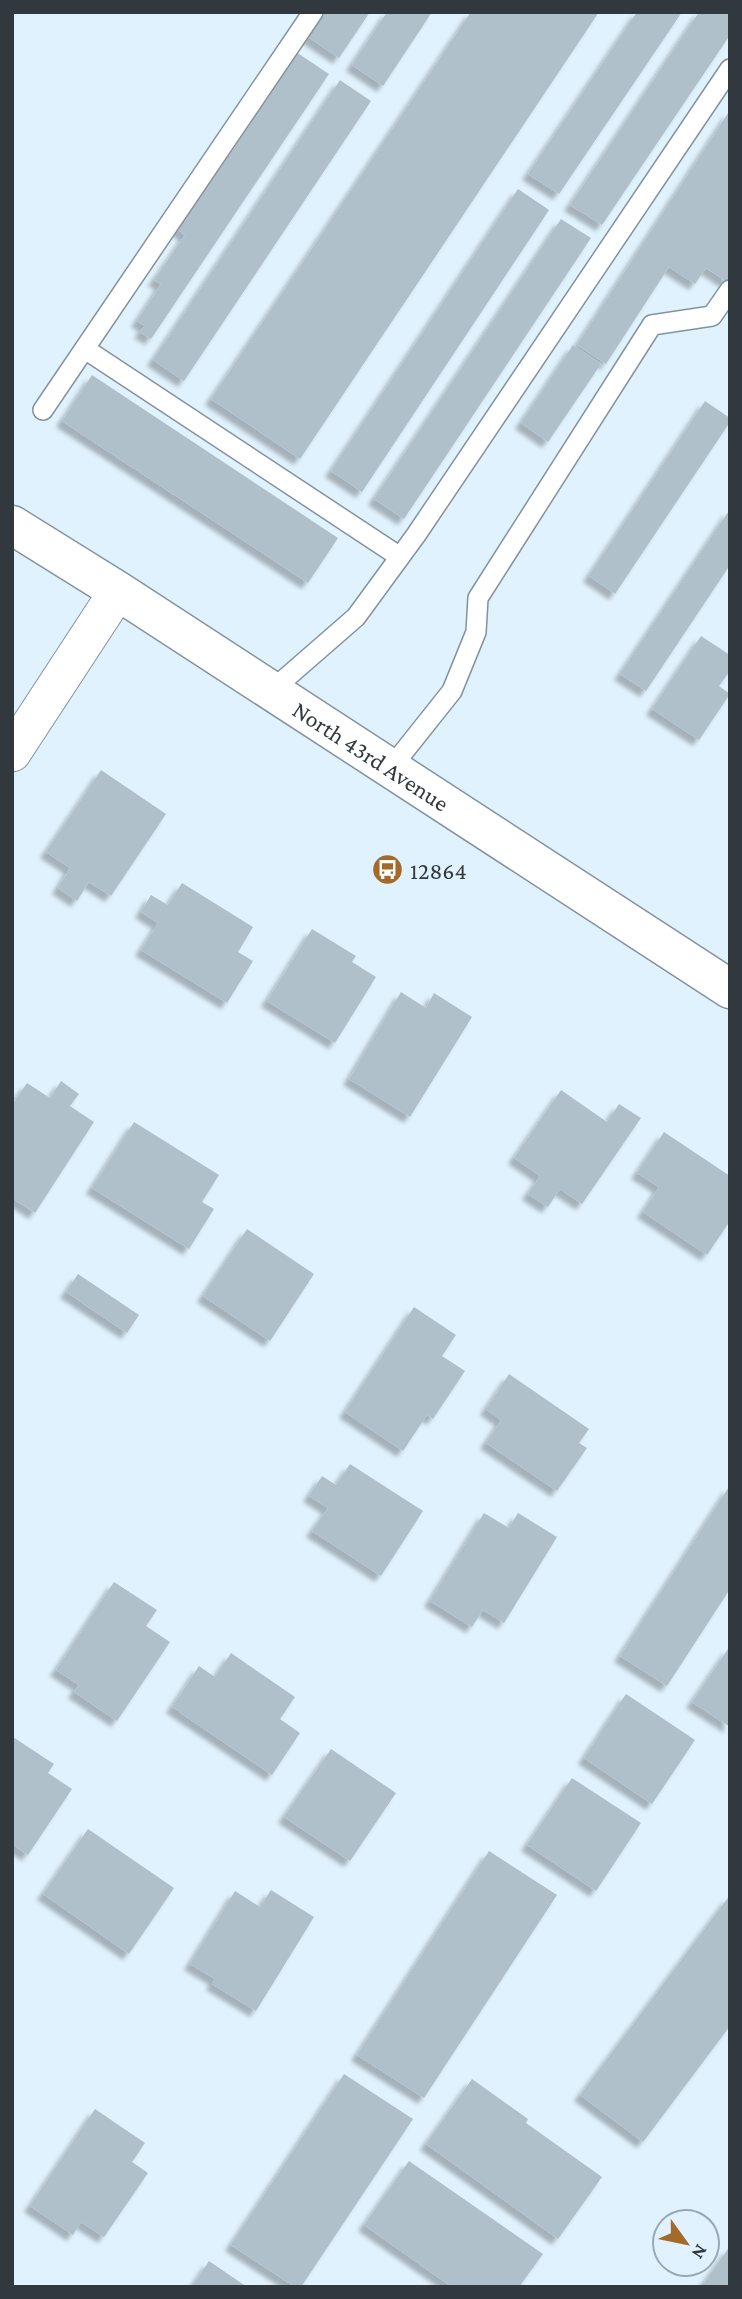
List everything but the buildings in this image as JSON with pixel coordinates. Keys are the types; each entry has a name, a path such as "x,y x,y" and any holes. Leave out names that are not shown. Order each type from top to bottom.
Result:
{"main road":[{"name":"North 43rd Avenue","path":"12,526 118,591 730,989"}],"street":[{"path":"12,753 118,591"}],"lane":[{"path":"43,410 313,12"},
{"path":"271,691 356,617 400,557 730,69"},
{"path":"390,769 452,691 476,632 478,597 652,324 712,316 730,290"},
{"path":"85,349 400,557"}],"place":[{"name":"12864","path":"387,870"}]}
